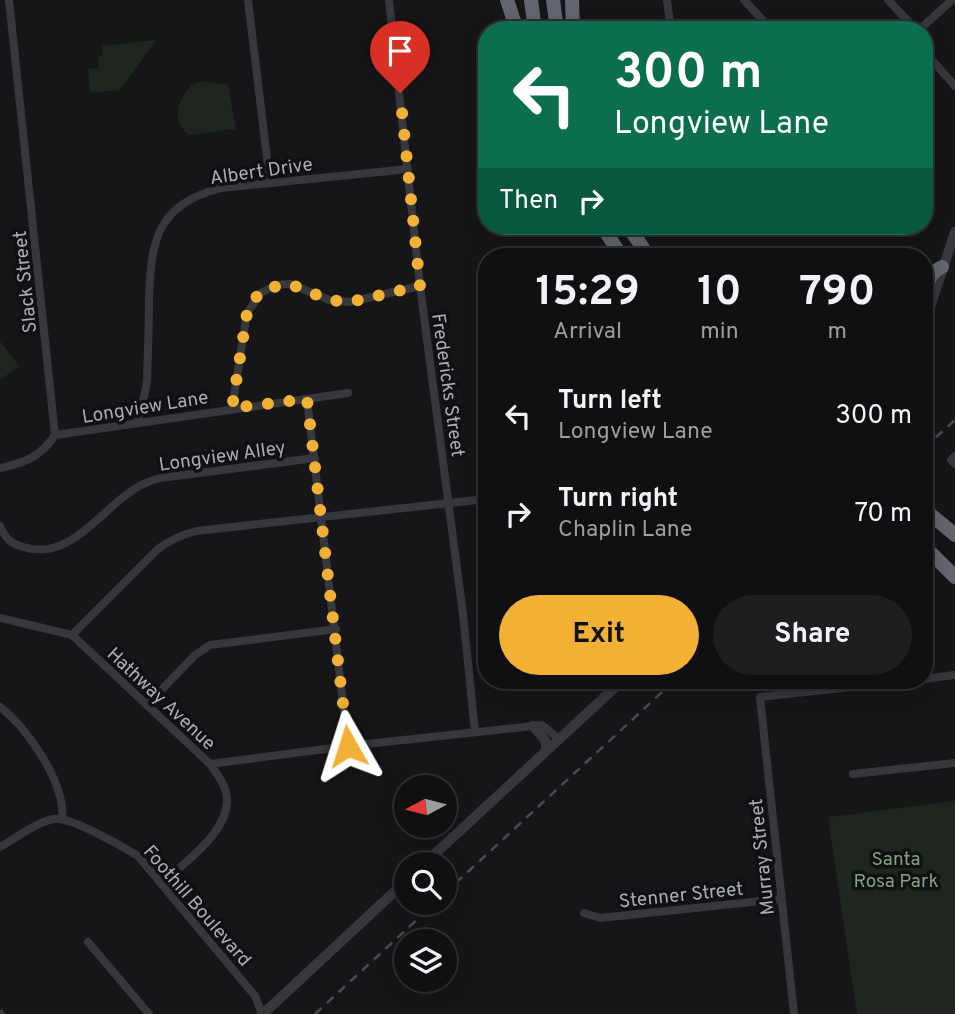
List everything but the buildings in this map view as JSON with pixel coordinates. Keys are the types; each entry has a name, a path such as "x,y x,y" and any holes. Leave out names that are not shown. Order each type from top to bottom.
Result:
{"highway":[{"path":"507,0 514,21"},
{"path":"531,0 534,21"},
{"path":"553,0 556,21"},
{"path":"572,0 573,21"},
{"path":"933,271 942,267"},
{"path":"933,517 955,535"},
{"path":"933,544 955,563"},
{"path":"933,556 955,577"}],"street":[{"name":"Slack Street","path":"9,0 55,435"},
{"path":"248,0 270,183"},
{"name":"Fredericks Street","path":"389,0 420,286 475,732"},
{"path":"667,0 670,21"},
{"path":"744,0 764,21"},
{"path":"888,0 908,21"},
{"path":"929,21 952,0"},
{"path":"933,61 955,86"},
{"name":"Albert Drive","path":"137,423 147,384 150,265 154,243 164,222 180,206 199,194 221,188 408,169"},
{"path":"933,296 955,232"},
{"path":"232,408 247,313 255,298 268,288 290,284 329,300 350,302 420,286"},
{"name":"Longview Lane","path":"55,435 348,393"},
{"path":"307,399 348,746"},
{"path":"0,468 27,463 55,435"},
{"path":"955,456 951,460 955,464"},
{"name":"Longview Alley","path":"0,526 5,536 15,545 35,551 49,550 70,542 129,492 149,481 315,458"},
{"path":"72,635 171,539 196,531 478,500"},
{"name":"Hathway Avenue","path":"0,618 72,635 210,764 533,726"},
{"path":"147,705 194,656 210,645 336,629"},
{"path":"933,678 955,676"},
{"path":"437,852 610,689"},
{"name":"Murray Street","path":"794,1014 760,697 834,689"},
{"path":"0,707 13,716 32,740 47,765 63,807 62,819 42,823 0,847"},
{"path":"533,726 542,725 558,738"},
{"path":"533,726 545,740 547,750"},
{"path":"853,774 955,763"},
{"path":"162,883 216,832 224,820 228,805 227,794 210,764"},
{"name":"Foothill Boulevard","path":"62,819 138,856 255,996 262,1014"},
{"path":"262,1014 394,892"},
{"name":"Stenner Street","path":"584,913 600,918 781,899"},
{"path":"88,942 149,1014"}],"green space":[{"path":"156,40 120,90 90,93 88,69 99,68 98,56 103,55 102,46"},
{"path":"204,81 228,85 236,129 189,135 179,123 178,110 183,97 192,84"},
{"path":"0,341 19,366 0,380"},
{"name":"Santa Rosa Park","path":"955,801 955,1014 857,1014 828,817"}],"railway":[{"path":"933,440 955,420"},
{"path":"457,882 665,689"},
{"path":"315,1014 422,915"}],"route":[{"path":"348,746 307,399 232,408 247,313 255,298 268,288 290,284 329,300 350,302 420,286 400,93"}]}
